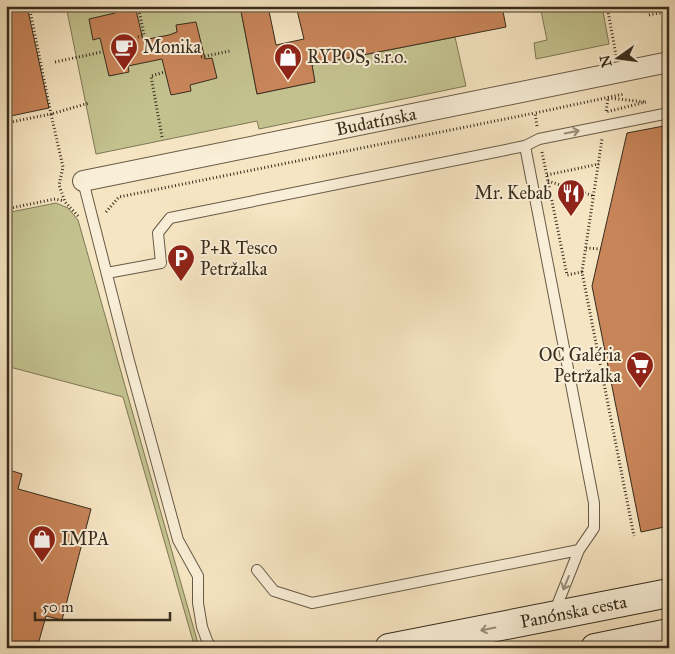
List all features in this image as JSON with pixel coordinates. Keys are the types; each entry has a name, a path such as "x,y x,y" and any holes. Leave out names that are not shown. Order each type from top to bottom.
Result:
{"main road":[{"name":"Panónska cesta","path":"389,648 669,593"},
{"path":"595,648 669,633"}],"street":[{"name":"Budatínska","path":"83,181 669,62"}],"lane":[{"path":"107,273 161,263 158,233 170,218 526,146 540,139 669,113"},
{"path":"526,146 594,502 594,528 579,550 552,616"},
{"path":"83,181 131,370 178,540 198,576 198,603 202,628 208,643 213,648"},
{"path":"257,570 274,591 312,603 579,550"}],"path":[{"path":"6,123 51,114 29,6"},
{"path":"138,6 144,36 138,37"},
{"path":"608,6 617,58"},
{"path":"649,15 669,11"},
{"path":"55,62 102,52"},
{"path":"201,57 230,52"},
{"path":"162,137 151,76 165,72"},
{"path":"536,121 535,113 624,94"},
{"path":"608,98 637,101 646,102 606,112 608,98"},
{"path":"603,133 582,272 634,536"},
{"path":"542,149 567,274 582,272"},
{"path":"547,175 598,164"},
{"path":"548,181 594,196"},
{"path":"6,209 55,199 65,202"},
{"path":"586,248 601,249"}],"shaded area":[{"path":"66,6 240,6 257,94 315,82 312,65 455,37 466,86 259,129 257,121 96,154"},
{"path":"540,6 602,6 609,44 536,59 534,43 547,40"},
{"path":"56,203 68,208 78,220 199,647 195,648 123,397 6,366 6,213"}],"building":[{"path":"6,6 27,6 49,108 6,117"},
{"path":"114,6 135,6 143,40 169,35 177,32 176,25 196,22 205,59 212,58 217,78 190,85 191,91 171,95 162,59 128,66 129,72 109,76 100,38 93,40 89,19 115,13"},
{"path":"240,6 268,6 276,45 304,39 296,6 374,6 374,9 389,6 502,6 506,27 312,65 315,82 257,94"},
{"name":"OC Galéria Petržalka","path":"669,125 669,526 641,532 592,286 627,133"},
{"name":"IMPA","path":"6,469 22,474 18,489 91,509 62,620 46,616 37,648 6,648"}],"place":[{"name":"Monika","path":"124,71"},
{"name":"RYPOS, s.r.o.","path":"288,81"},
{"name":"Mr. Kebab","path":"571,217"},
{"name":"P+R Tesco Petržalka","path":"181,282"},
{"name":"OC Galéria Petržalka","path":"640,389"},
{"name":"IMPA","path":"42,563"}]}
